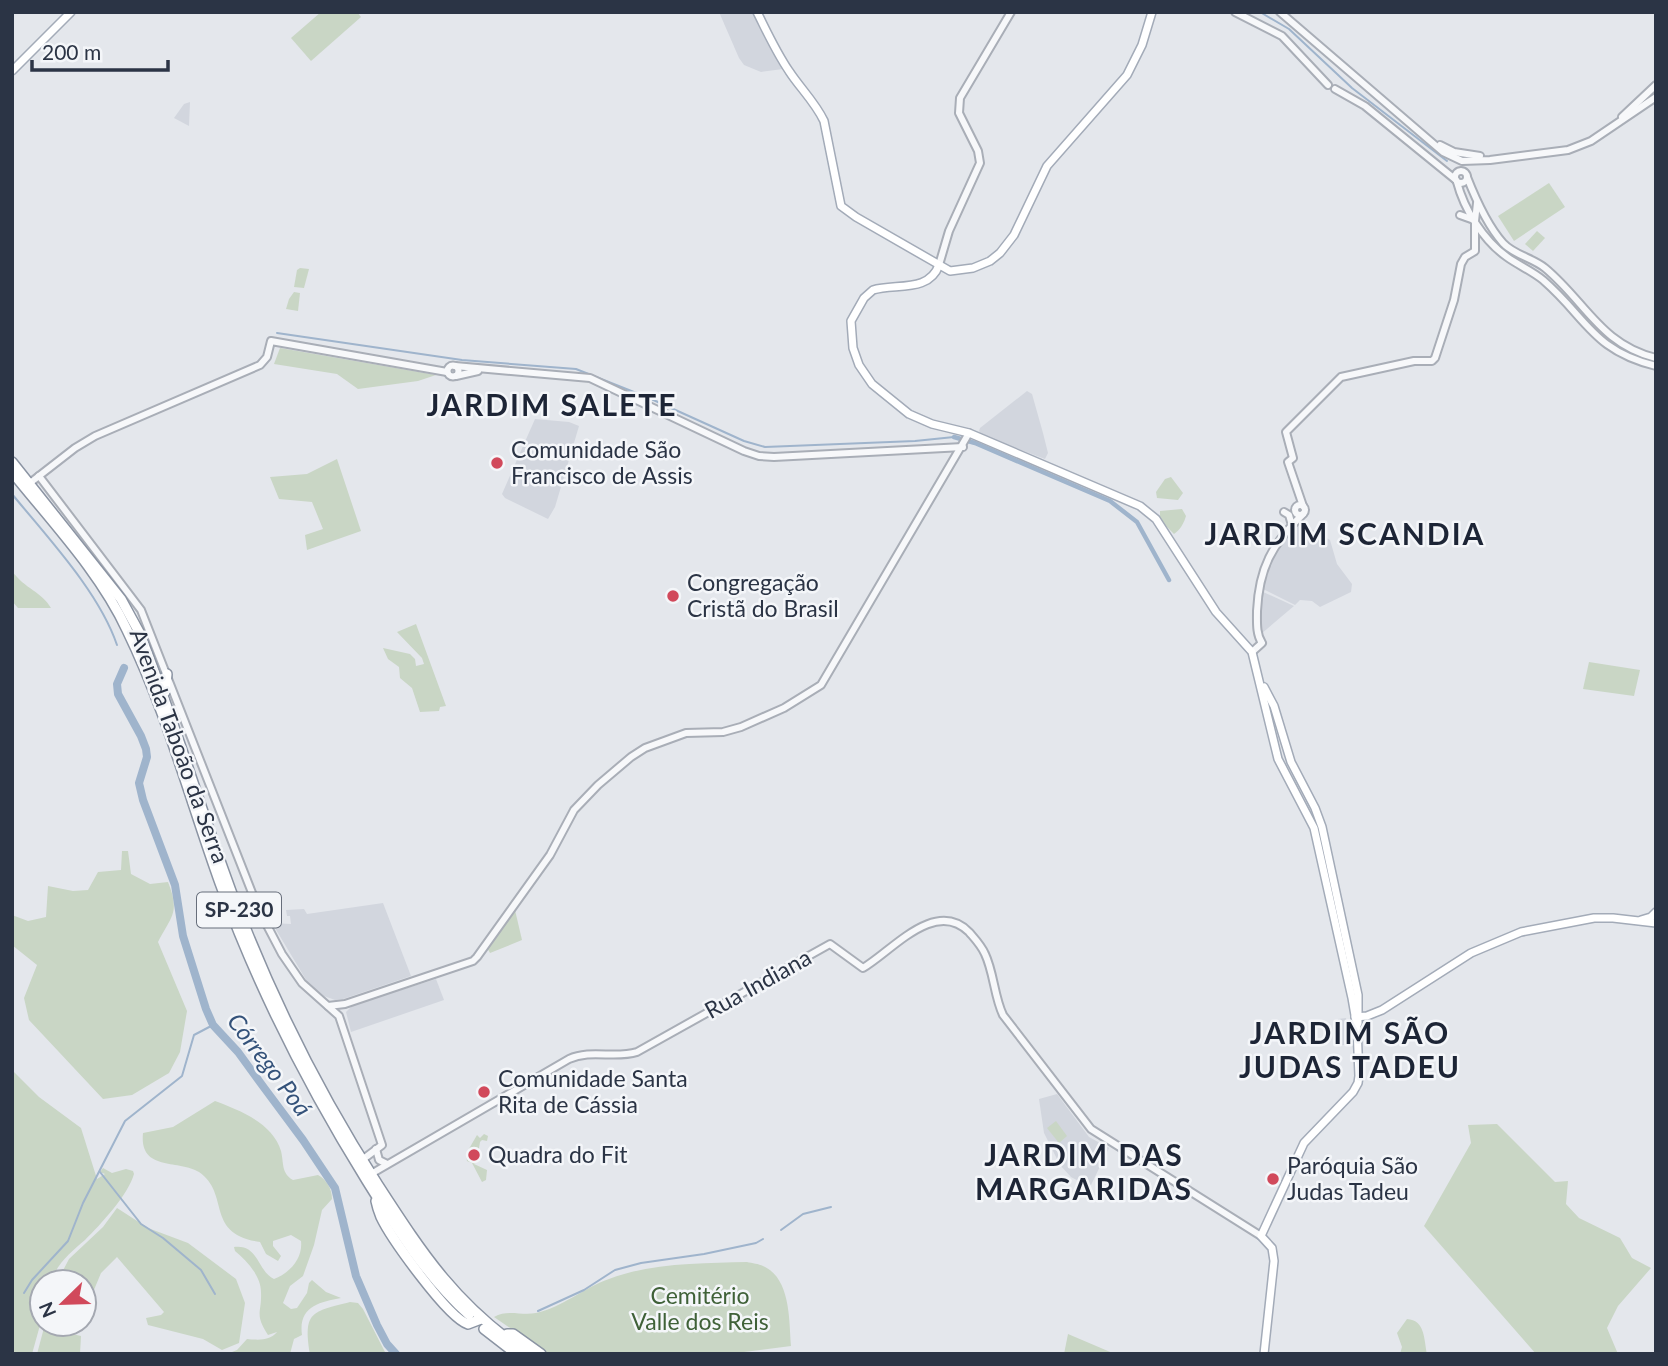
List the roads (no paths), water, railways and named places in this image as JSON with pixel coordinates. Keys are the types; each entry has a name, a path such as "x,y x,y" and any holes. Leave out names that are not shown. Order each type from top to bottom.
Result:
{"highway":[{"name":"Avenida Taboão da Serra","path":"12,462 21,483 121,599 139,632 161,701 231,891 256,954 309,1068 362,1160 431,1265 480,1323"},
{"name":"Avenida Taboão da Serra","path":"66,534 125,625 161,701 169,736 221,885 254,970 287,1043 343,1142 416,1256 450,1298 517,1354"},
{"path":"139,632 154,642"},
{"path":"161,701 166,674"},
{"path":"502,1340 507,1334 513,1334 541,1354"},
{"name":"Avenida Taboão da Serra","path":"502,1340 528,1354"}],"main road":[{"path":"12,71 71,12"},
{"path":"757,12 783,62 824,121 841,206 950,271 963,271 980,266 1000,253 1014,235 1047,166 1127,75 1142,45 1152,12"},
{"path":"939,265 932,277 918,285 880,288 869,294 854,312 851,321 853,348 865,376 895,405 909,414 966,440 1140,506 1156,519 1204,593 1232,630 1256,648 1270,707 1291,762 1322,827 1358,995 1359,1076 1357,1087 1304,1143 1261,1236 1272,1248 1274,1261 1264,1354"},
{"path":"1357,1017 1382,1010 1471,953 1521,932 1594,918 1636,920 1645,923 1654,917"}],"street":[{"path":"939,265 949,231 980,163 978,151 959,113 960,98 1011,12"},
{"path":"1235,12 1282,36 1328,85 1333,83 1335,89 1365,106 1456,181"},
{"path":"1282,12 1443,152 1462,173 1477,202 1506,246 1546,269 1617,342 1634,352 1656,358"},
{"path":"1282,12 1438,143 1454,152 1465,165 1462,173"},
{"path":"1619,121 1656,85"},
{"path":"1443,152 1462,160 1574,148 1591,141 1656,97"},
{"path":"1454,152 1496,158"},
{"path":"1462,160 1472,156"},
{"path":"1462,173 1455,175 1468,212 1495,247 1544,281 1594,336 1628,357 1656,366"},
{"path":"1256,648 1261,580 1267,559 1300,509 1286,432 1338,379 1353,373 1414,361 1432,361 1454,300 1463,260 1475,251 1477,202"},
{"path":"1460,215 1475,221"},
{"path":"21,483 39,476 94,436 260,365 267,358 271,341 421,366 590,378 759,456 783,457 966,440"},
{"path":"451,368 452,377 481,370"},
{"path":"328,1006 341,1005 473,961 550,855 574,810 597,785 645,748 681,734 723,732 741,727 784,708 815,690 829,674 966,440"},
{"path":"16,472 39,476 141,610 258,908 282,954 302,983 339,1016"},
{"path":"1284,512 1289,515 1290,525"},
{"path":"66,534 77,525"},
{"name":"Rua Indiana","path":"371,1174 569,1059 589,1053 634,1053 830,944 863,968 923,926 938,922 958,922 980,944 985,953 997,1002 1007,1022 1091,1129 1261,1236"},
{"path":"341,1005 339,1016 379,1147 379,1160 387,1164"},
{"path":"362,1160 379,1147"}],"waterway":[{"path":"1260,12 1289,29 1352,88 1447,161"},
{"path":"277,333 462,360 576,369 649,398 744,441 765,447 954,437"},
{"path":"954,437 975,443 1110,501 1137,522 1169,580"},
{"name":"Córrego Poá","path":"12,494 85,586 109,625 117,645"},
{"name":"Córrego Poá","path":"124,668 117,684 118,694 146,749 147,757 139,783 143,800 175,885 183,936 206,1009 213,1025 238,1052 335,1188 356,1276 377,1325 396,1354"},
{"path":"24,1293 32,1280 68,1241 83,1203 125,1121 182,1076 194,1035 213,1025"},
{"path":"100,1172 141,1224 163,1238 201,1270 215,1294"},
{"path":"781,1230 803,1214 831,1207"},
{"path":"538,1311 584,1290 615,1270 641,1263 704,1254 756,1243 763,1239"}],"place":[{"name":"Comunidade São Francisco de Assis","path":"497,463"},
{"name":"Congregação Cristã do Brasil","path":"673,596"},
{"name":"Comunidade Santa Rita de Cássia","path":"484,1092"},
{"name":"Quadra do Fit","path":"474,1155"},
{"name":"Paróquia São Judas Tadeu","path":"1273,1179"}],"district":[{"name":"JARDIM SALETE","path":"552,406"},
{"name":"JARDIM SCANDIA","path":"1345,535"},
{"name":"JARDIM SÃO JUDAS TADEU","path":"1350,1051"},
{"name":"JARDIM DAS MARGARIDAS","path":"1084,1173"}],"park label":[{"name":"Cemitério Valle dos Reis","path":"700,1309"}]}
